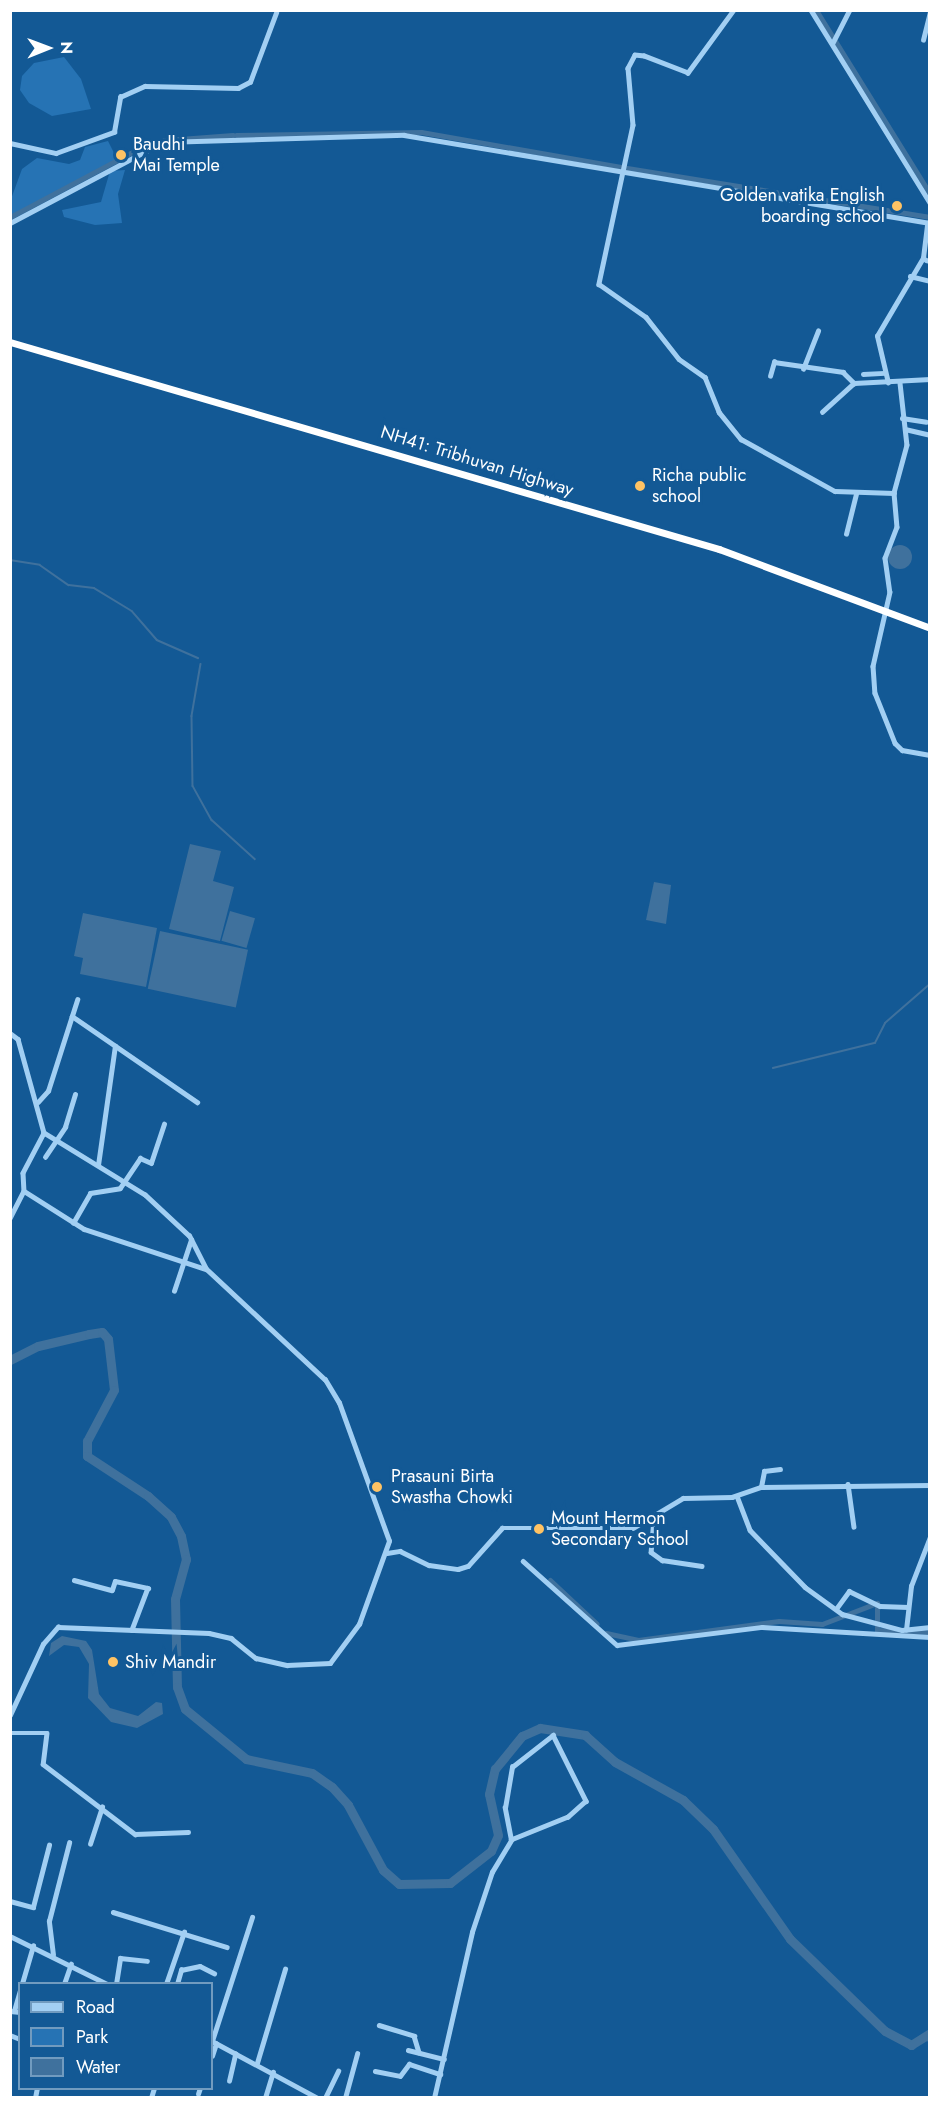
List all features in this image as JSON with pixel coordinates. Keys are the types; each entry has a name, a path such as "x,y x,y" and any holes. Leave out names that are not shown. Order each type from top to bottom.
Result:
{"highway":[{"name":"NH41: Tribhuvan Highway","path":"10,342 718,549 930,628"}],"street":[{"path":"734,10 688,73 635,55 628,68 633,125 599,284 646,317 679,359 705,377 719,412 741,439 820,484 856,494 894,493"},
{"path":"811,10 930,203"},
{"path":"832,44 849,10"},
{"path":"923,40 930,11"},
{"path":"10,143 56,153 114,132 120,97 145,86 238,88 250,82 276,13"},
{"path":"10,223 163,142 404,135 928,223 923,258 879,326 884,373 888,383"},
{"path":"910,276 930,281"},
{"path":"803,369 818,331"},
{"path":"770,376 774,362 803,369 843,372 854,382 900,383 930,379"},
{"path":"863,374 884,373"},
{"path":"822,412 854,382"},
{"path":"900,383 902,418 907,445 894,493 897,527 885,558 890,592 873,666 875,693 895,742 902,750 930,755"},
{"path":"902,418 926,422"},
{"path":"905,429 930,435"},
{"path":"846,534 856,494"},
{"path":"38,1102 48,1091 77,1000"},
{"path":"72,1016 197,1102"},
{"path":"10,1033 18,1039 27,1082 38,1102 44,1133 23,1173 24,1191 10,1218"},
{"path":"98,1165 115,1046"},
{"path":"45,1157 56,1140 75,1094"},
{"path":"73,1223 90,1193 108,1193 125,1183 140,1158 151,1163 164,1124"},
{"path":"10,1714 51,1632 66,1627 209,1633 231,1638 256,1658 287,1665 330,1663 359,1624 387,1553 387,1532 366,1488 333,1390 206,1269 192,1240 125,1183 44,1133"},
{"path":"24,1191 73,1223 206,1269"},
{"path":"174,1290 182,1261 192,1240"},
{"path":"761,1487 764,1471 780,1469"},
{"path":"387,1553 400,1551 429,1565 458,1569 468,1566 502,1528 620,1529 654,1519 683,1498 737,1496 761,1487 848,1484 930,1485"},
{"path":"848,1484 854,1527"},
{"path":"737,1496 750,1530 805,1587 836,1609 855,1620 906,1630 930,1627"},
{"path":"654,1519 651,1552 662,1560 702,1566"},
{"path":"906,1630 908,1607 930,1537"},
{"path":"523,1561 617,1645 762,1627 930,1636"},
{"path":"74,1580 112,1590 115,1581 148,1588 132,1629"},
{"path":"836,1609 849,1591 880,1606 908,1607"},
{"path":"10,1733 47,1733 43,1764 135,1834 188,1833"},
{"path":"434,2097 472,1932 492,1872 511,1840 519,1832 568,1817 586,1801 553,1735 512,1767 505,1808 511,1840"},
{"path":"90,1844 102,1808"},
{"path":"53,1955 49,1922 69,1843"},
{"path":"10,1901 33,1907 49,1845"},
{"path":"113,1912 227,1947"},
{"path":"252,1917 213,2042 258,2063 318,2097"},
{"path":"166,1982 184,1932"},
{"path":"10,1936 53,1955 102,1982"},
{"path":"23,1982 33,1946"},
{"path":"116,1982 120,1958 147,1961"},
{"path":"64,1982 70,1964"},
{"path":"177,1982 181,1970 200,1966 214,1972"},
{"path":"258,2063 285,1969"},
{"path":"379,2025 414,2036 419,2052"},
{"path":"408,2050 444,2059"},
{"path":"229,2081 235,2054"},
{"path":"345,2097 357,2054"},
{"path":"375,2071 400,2076 409,2064 440,2074"},
{"path":"325,2097 338,2071"},
{"path":"265,2097 273,2072"}],"green space":[{"path":"64,57 81,79 91,109 52,116 29,103 20,90 22,76 34,63"},
{"path":"108,141 118,161 11,219 11,199 22,169 37,158 69,164 80,160 85,147"},
{"path":"125,170 118,194 122,223 95,225 64,217 62,210 101,202 110,171"}],"water":[{"path":"900,545 908,549 912,557 908,565 900,569 892,565 888,557 892,549"},
{"path":"190,844 221,851 213,881 234,887 220,941 169,929"},
{"path":"654,882 671,885 666,924 646,920"},
{"path":"230,911 255,918 246,948 221,941"},
{"path":"83,913 157,928 146,987 80,974 83,958 74,956"},
{"path":"160,931 248,950 236,1007 148,989"},
{"path":"62,1636 86,1641 92,1650 99,1694 110,1708 138,1716 156,1702 162,1703 163,1714 137,1728 111,1722 88,1698 89,1664 79,1647 64,1645 49,1656 51,1643"}],"waterway":[{"path":"816,10 930,194"},
{"path":"236,135 421,132 621,167"},
{"path":"10,217 153,141 233,135"},
{"path":"627,168 930,217"},
{"path":"10,560 40,565 69,585 94,588 132,611 157,640 198,658"},
{"path":"201,664 192,716 193,786 212,820 255,859"},
{"path":"773,1068 875,1043 885,1023 930,984"},
{"path":"10,1360 38,1346 89,1334 102,1332 108,1339 114,1390 87,1441 87,1456 148,1496 171,1517 181,1536 186,1559 175,1599 177,1687 185,1709 246,1759 312,1773 332,1787 348,1805 383,1870 399,1884 450,1883 491,1851 498,1835 489,1794 495,1769 522,1736 540,1728 585,1735 615,1762 683,1800 713,1829 790,1939 885,2031 911,2045 930,2033"},
{"path":"550,1580 597,1624"},
{"path":"606,1633 638,1640 779,1621 822,1624 877,1603 877,1630 930,1632"},
{"path":"924,2039 930,2041"}],"place":[{"name":"Baudhi Mai Temple","path":"121,155"},
{"name":"Golden vatika English boarding school","path":"897,206"},
{"name":"Richa public school","path":"640,486"},
{"name":"Prasauni Birta Swastha Chowki","path":"377,1487"},
{"name":"Mount Hermon Secondary School","path":"539,1529"},
{"name":"Shiv Mandir","path":"113,1662"}]}
